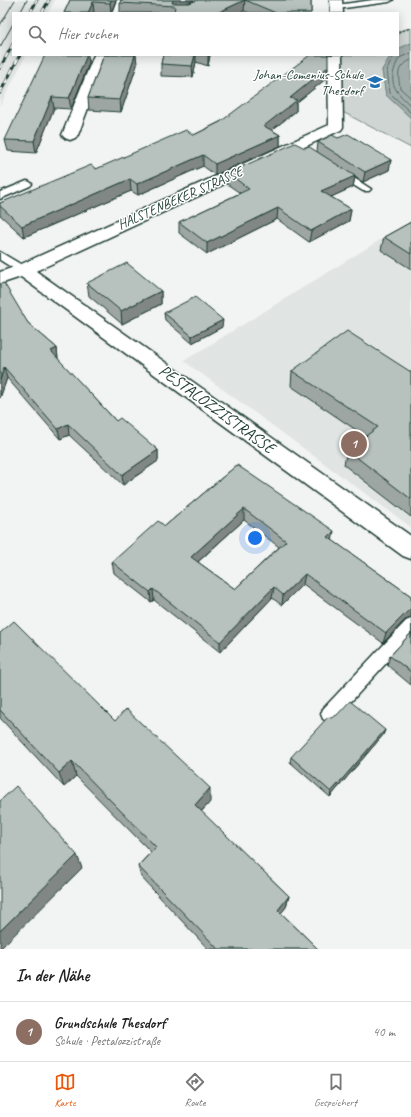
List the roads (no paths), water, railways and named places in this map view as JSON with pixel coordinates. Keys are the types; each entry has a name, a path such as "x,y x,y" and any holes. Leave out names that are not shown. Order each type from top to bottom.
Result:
{"street":[{"path":"70,135 101,56"},
{"name":"HALSTENBEKER STRASSE","path":"0,278 23,270 302,149 336,127 335,56"},
{"name":"PESTALOZZISTRASSE","path":"23,270 411,549"}],"lane":[{"path":"116,12 121,0"},
{"path":"337,6 389,0"},
{"path":"334,169 366,189"},
{"path":"0,196 27,184"},
{"path":"0,255 23,270"},
{"path":"329,714 411,626"}],"water":[{"path":"411,43 411,118 386,95 382,70 390,56 399,56 399,49"}],"tram line":[{"path":"0,25 15,0"},
{"path":"21,12 27,0"},
{"path":"0,47 12,26"}],"railway":[{"path":"31,12 37,0"},
{"path":"43,12 49,0"},
{"path":"0,68 12,46"},
{"path":"0,93 19,56"}],"place":[{"name":"Johan-Comenius-Schule Thesdorf","path":"375,82"},
{"name":"Grundschule Thesdorf","path":"354,444"}]}
